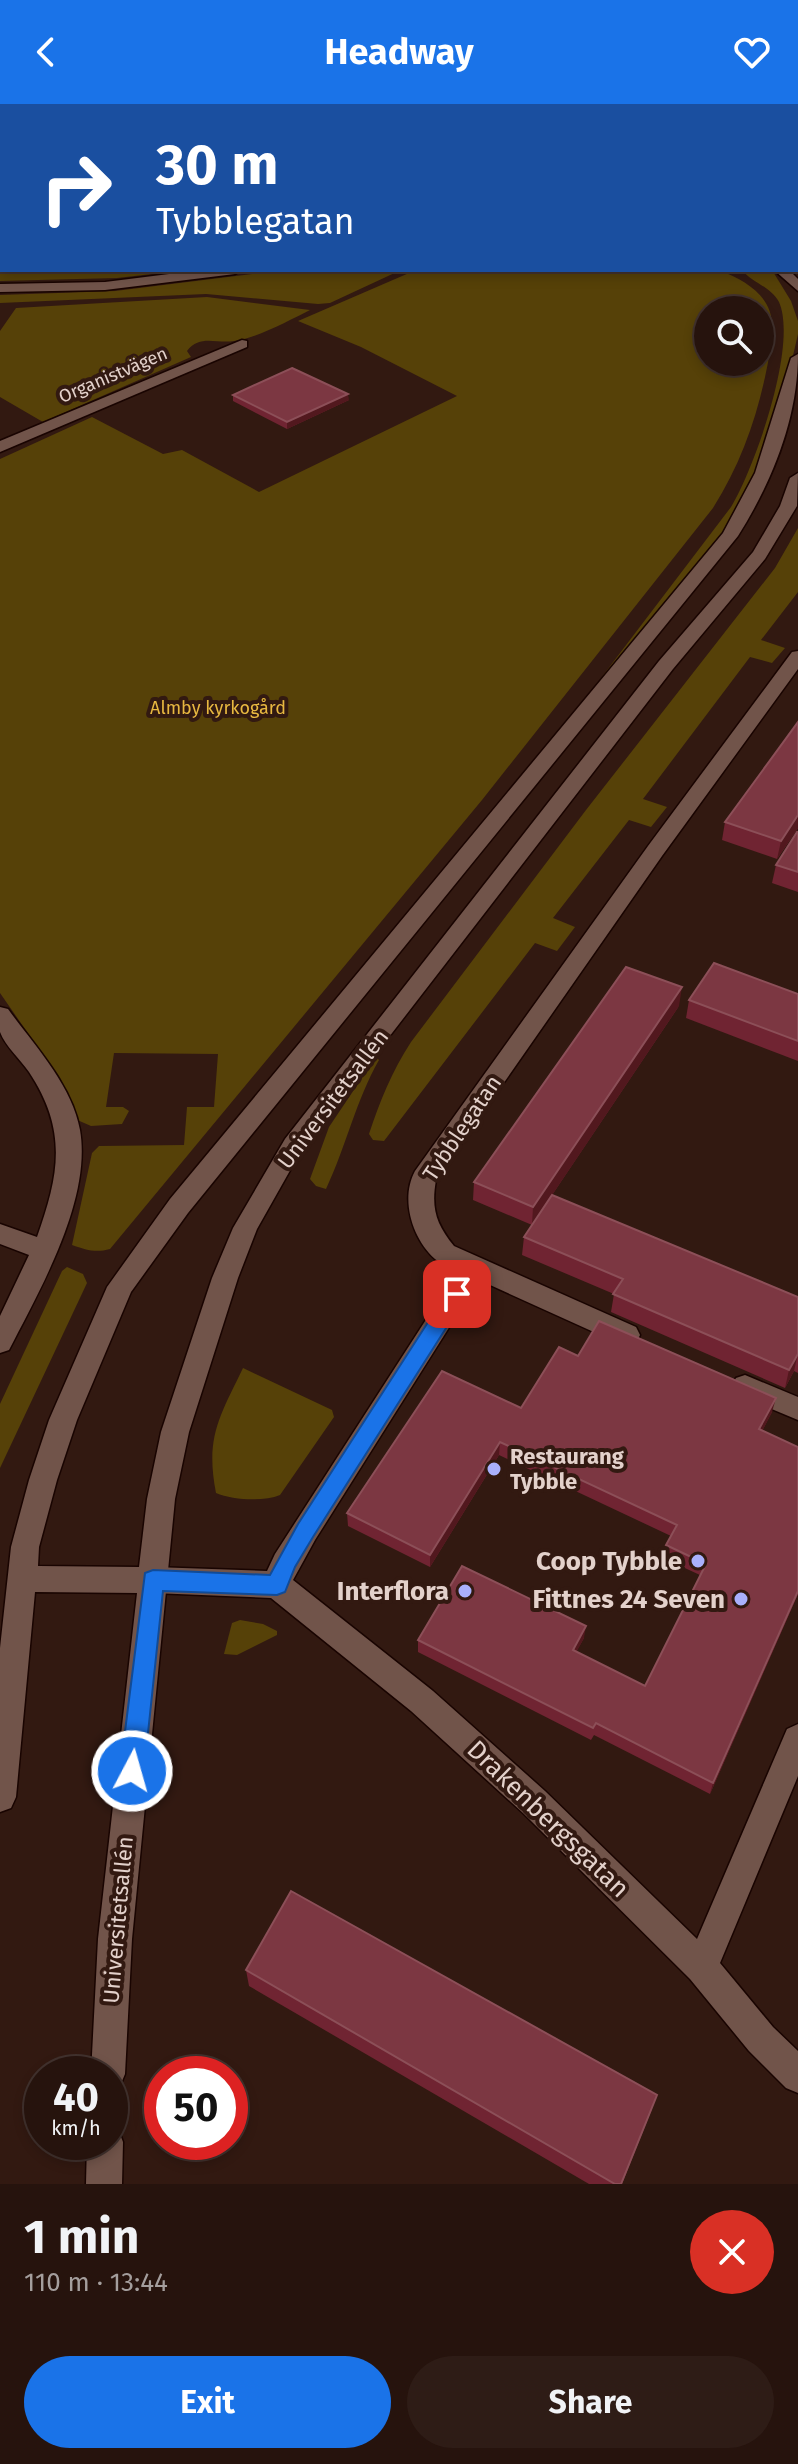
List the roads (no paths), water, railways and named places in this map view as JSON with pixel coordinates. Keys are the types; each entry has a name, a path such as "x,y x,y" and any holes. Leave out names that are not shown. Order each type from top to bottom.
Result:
{"main road":[{"path":"0,288 137,283 220,272"},
{"path":"783,272 797,288"},
{"name":"Organistvägen","path":"0,447 148,381 242,344"},
{"path":"0,1797 12,1580 63,1420 120,1287 197,1183 730,536 749,505 765,466 798,358"},
{"name":"Universitetsallén","path":"109,2056 115,1939 161,1499 175,1432 225,1278 252,1216 293,1145 674,654 748,570 782,522 798,478"},
{"name":"Tybblegatan","path":"657,1348 445,1253 428,1232 418,1204 424,1178 647,862 798,656"},
{"path":"0,1015 54,1096 68,1129 70,1161 66,1187 43,1250 0,1342"},
{"path":"0,1234 43,1250"},
{"path":"12,1580 153,1580 277,1585 285,1563 473,1268"},
{"path":"727,1378 798,1409"},
{"name":"Drakenbergsgatan","path":"277,1585 468,1741 702,1967 761,2039 798,2076"},
{"path":"702,1967 798,1739"},
{"path":"104,2184 105,2160"}],"place":[{"name":"Restaurang Tybble","path":"494,1469"},
{"name":"Coop Tybble","path":"698,1561"},
{"name":"Interflora","path":"465,1591"},
{"name":"Fittnes 24 Seven","path":"741,1599"}],"park label":[{"name":"Almby kyrkogård","path":"218,708"}]}
